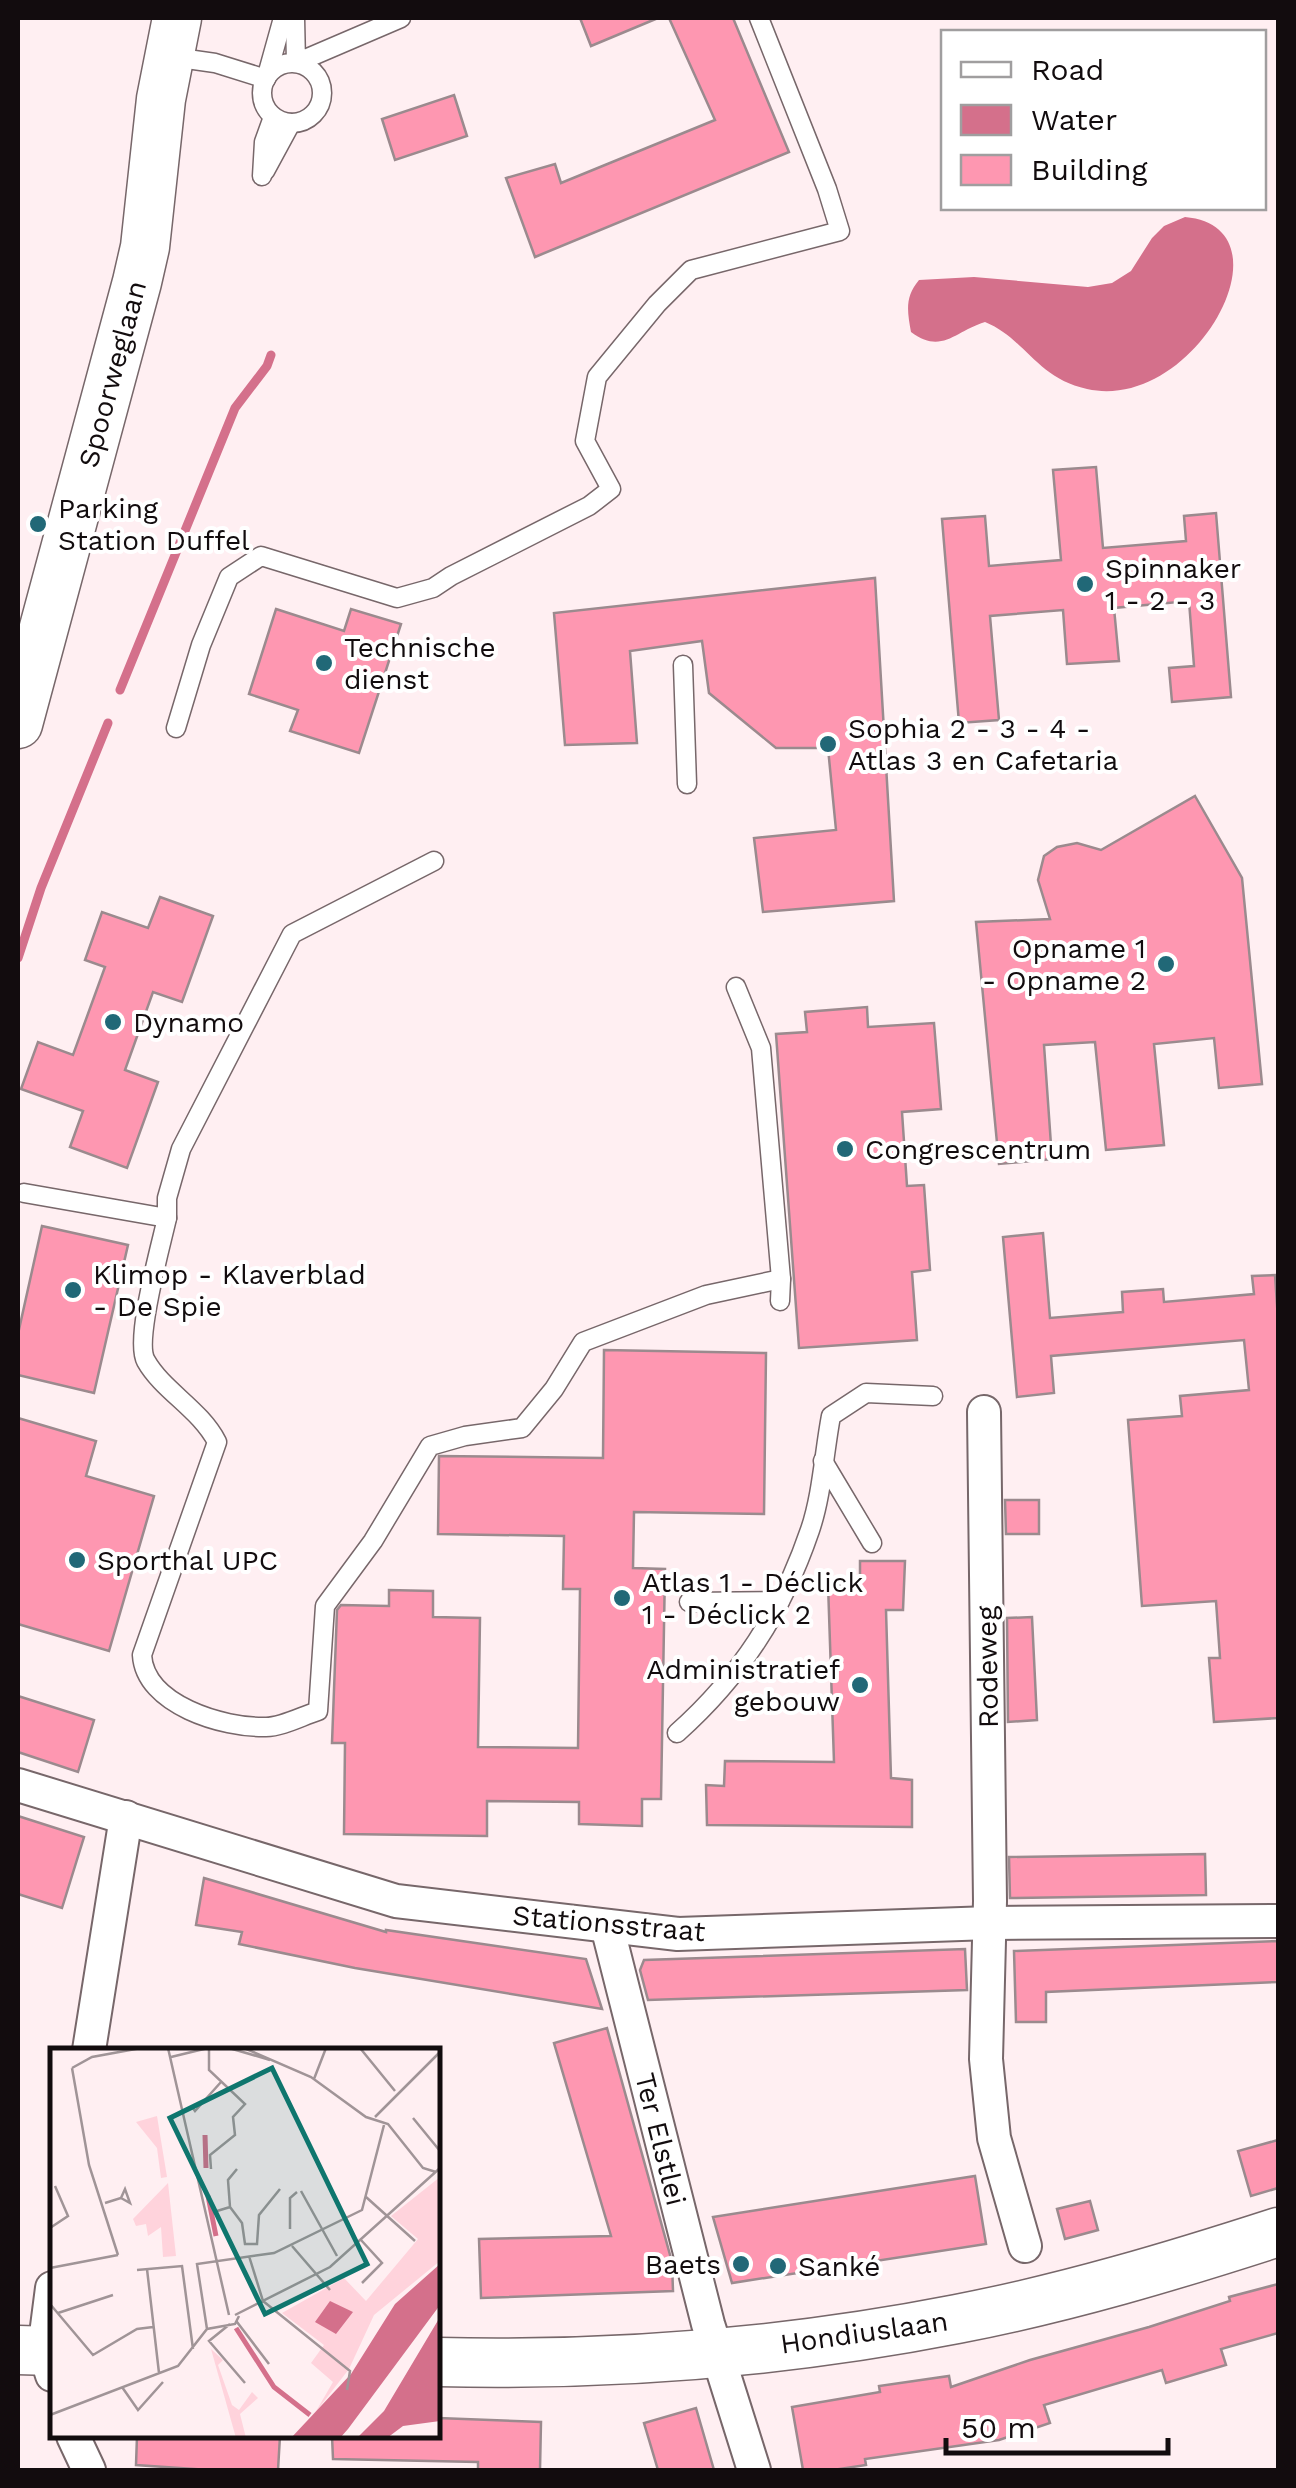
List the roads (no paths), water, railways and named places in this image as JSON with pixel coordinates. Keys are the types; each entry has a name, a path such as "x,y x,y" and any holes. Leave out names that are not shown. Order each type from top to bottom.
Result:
{"street":[{"name":"Spoorweglaan","path":"18,724 138,282 154,148 173,37"},
{"name":"Rodeweg","path":"984,1412 990,1922 986,2060 994,2138 1025,2246"},
{"name":"Stationsstraat","path":"18,1786 396,1901 678,1934 990,1922 1278,1921"},
{"path":"89,2048 126,1817"},
{"name":"Ter Elstlei","path":"607,1926 708,2324 754,2470"},
{"name":"Hondiuslaan","path":"440,2362 576,2361 851,2336 958,2319 1117,2282 1278,2232"},
{"path":"42,2357 50,2302"},
{"path":"74,2438 89,2470"}],"lane":[{"path":"284,18 261,92 262,101 282,120 310,117 322,100 319,80 313,71 296,63"},
{"path":"295,18 296,63"},
{"path":"266,78 275,68 296,63 401,18"},
{"path":"176,728 201,645 228,577 261,556 397,598 433,588 589,506 610,490 585,441 597,377 657,304 690,270 840,231 759,18"},
{"path":"173,37 215,62 266,78"},
{"path":"683,665 687,784"},
{"path":"434,861 292,934 181,1149 167,1198 167,1218 142,1337 144,1360 208,1426 216,1442 142,1655 142,1669 166,1698 207,1719 268,1728 318,1711 324,1606 373,1541 430,1446 465,1436 522,1428 554,1389 583,1342 706,1295 782,1279"},
{"path":"736,988 760,1048 782,1279 780,1302"},
{"path":"24,1192 167,1218"},
{"path":"677,1734 715,1700 766,1632 811,1528 830,1416 866,1394 932,1396"},
{"path":"823,1461 872,1543"},
{"path":"689,1602 780,1601"}],"water":[{"path":"1185,217 1217,228 1232,251 1231,282 1218,316 1195,348 1163,374 1127,389 1087,389 1055,376 1011,338 985,322 940,341 922,339 911,332 908,304 919,280 974,277 1088,287 1112,283 1131,271 1164,226"}],"waterway":[{"path":"120,690 235,408 271,355"},
{"path":"18,958 41,888 108,723"}],"place":[{"name":"Parking Station Duffel","path":"38,524"},
{"name":"Spinnaker 1 - 2 - 3","path":"1085,584"},
{"name":"Technische dienst","path":"324,663"},
{"name":"Sophia 2 - 3 - 4 - Atlas 3 en Cafetaria","path":"828,744"},
{"name":"Opname 1 - Opname 2","path":"1166,964"},
{"name":"Dynamo","path":"113,1022"},
{"name":"Congrescentrum","path":"845,1149"},
{"name":"Klimop - Klaverblad - De Spie","path":"73,1290"},
{"name":"Sporthal UPC","path":"77,1560"},
{"name":"Atlas 1 - Déclick 1 - Déclick 2","path":"622,1598"},
{"name":"Administratief gebouw","path":"860,1685"},
{"name":"Baets","path":"741,2264"},
{"name":"Sanké","path":"778,2266"}]}
